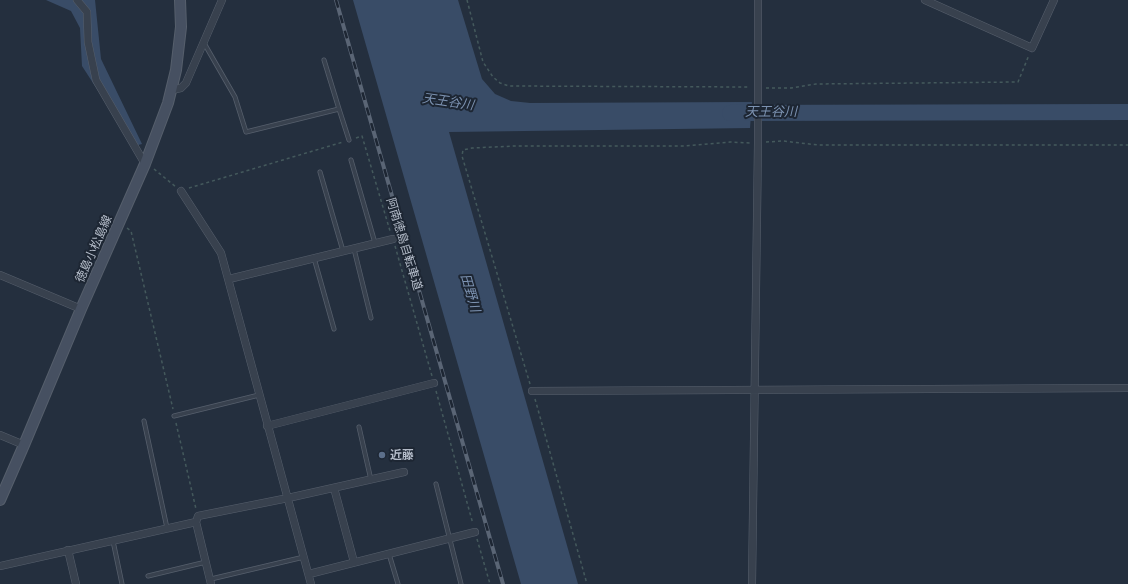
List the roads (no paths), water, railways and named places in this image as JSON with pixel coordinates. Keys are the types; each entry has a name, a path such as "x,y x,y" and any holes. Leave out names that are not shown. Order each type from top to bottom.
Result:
{"main road":[{"name":"徳島小松島線","path":"0,500 81,309 145,164 168,103 176,70 181,27 180,0"}],"street":[{"path":"77,0 87,12 88,42 96,80 145,164"},
{"path":"172,90 181,88 186,83 222,0"},
{"path":"752,584 758,140 758,0"},
{"path":"925,0 1032,48 1054,0"},
{"path":"180,191 221,253 311,584"},
{"path":"229,279 393,239"},
{"path":"0,275 81,309"},
{"path":"267,426 434,383"},
{"path":"532,391 1128,388"},
{"path":"0,435 24,445"},
{"path":"0,566 113,541 197,519 404,472"},
{"path":"334,488 354,562"},
{"path":"197,519 211,582"},
{"path":"309,574 475,532"},
{"path":"68,550 76,584"}],"lane":[{"path":"204,43 235,97 246,132 339,109"},
{"path":"324,60 349,140"},
{"path":"351,160 375,243"},
{"path":"320,172 343,251"},
{"path":"354,249 371,318"},
{"path":"314,258 334,329"},
{"path":"174,416 259,395"},
{"path":"144,421 167,528"},
{"path":"359,427 371,480"},
{"path":"436,484 461,584"},
{"path":"113,541 122,584"},
{"path":"389,554 398,584"},
{"path":"211,582 304,556"},
{"path":"148,576 206,562"}],"water":[{"path":"46,0 95,0 101,59 142,144 134,146 82,66 80,28 71,11"},
{"name":"田野川","path":"353,0 458,0 482,79 495,94 511,101 530,103 752,102 750,128 449,132 578,584 521,584"}],"waterway":[{"name":"天王谷川","path":"730,113 1128,112"}],"railway":[{"path":"336,0 503,584"}],"place":[{"name":"近藤","path":"382,455"}]}
